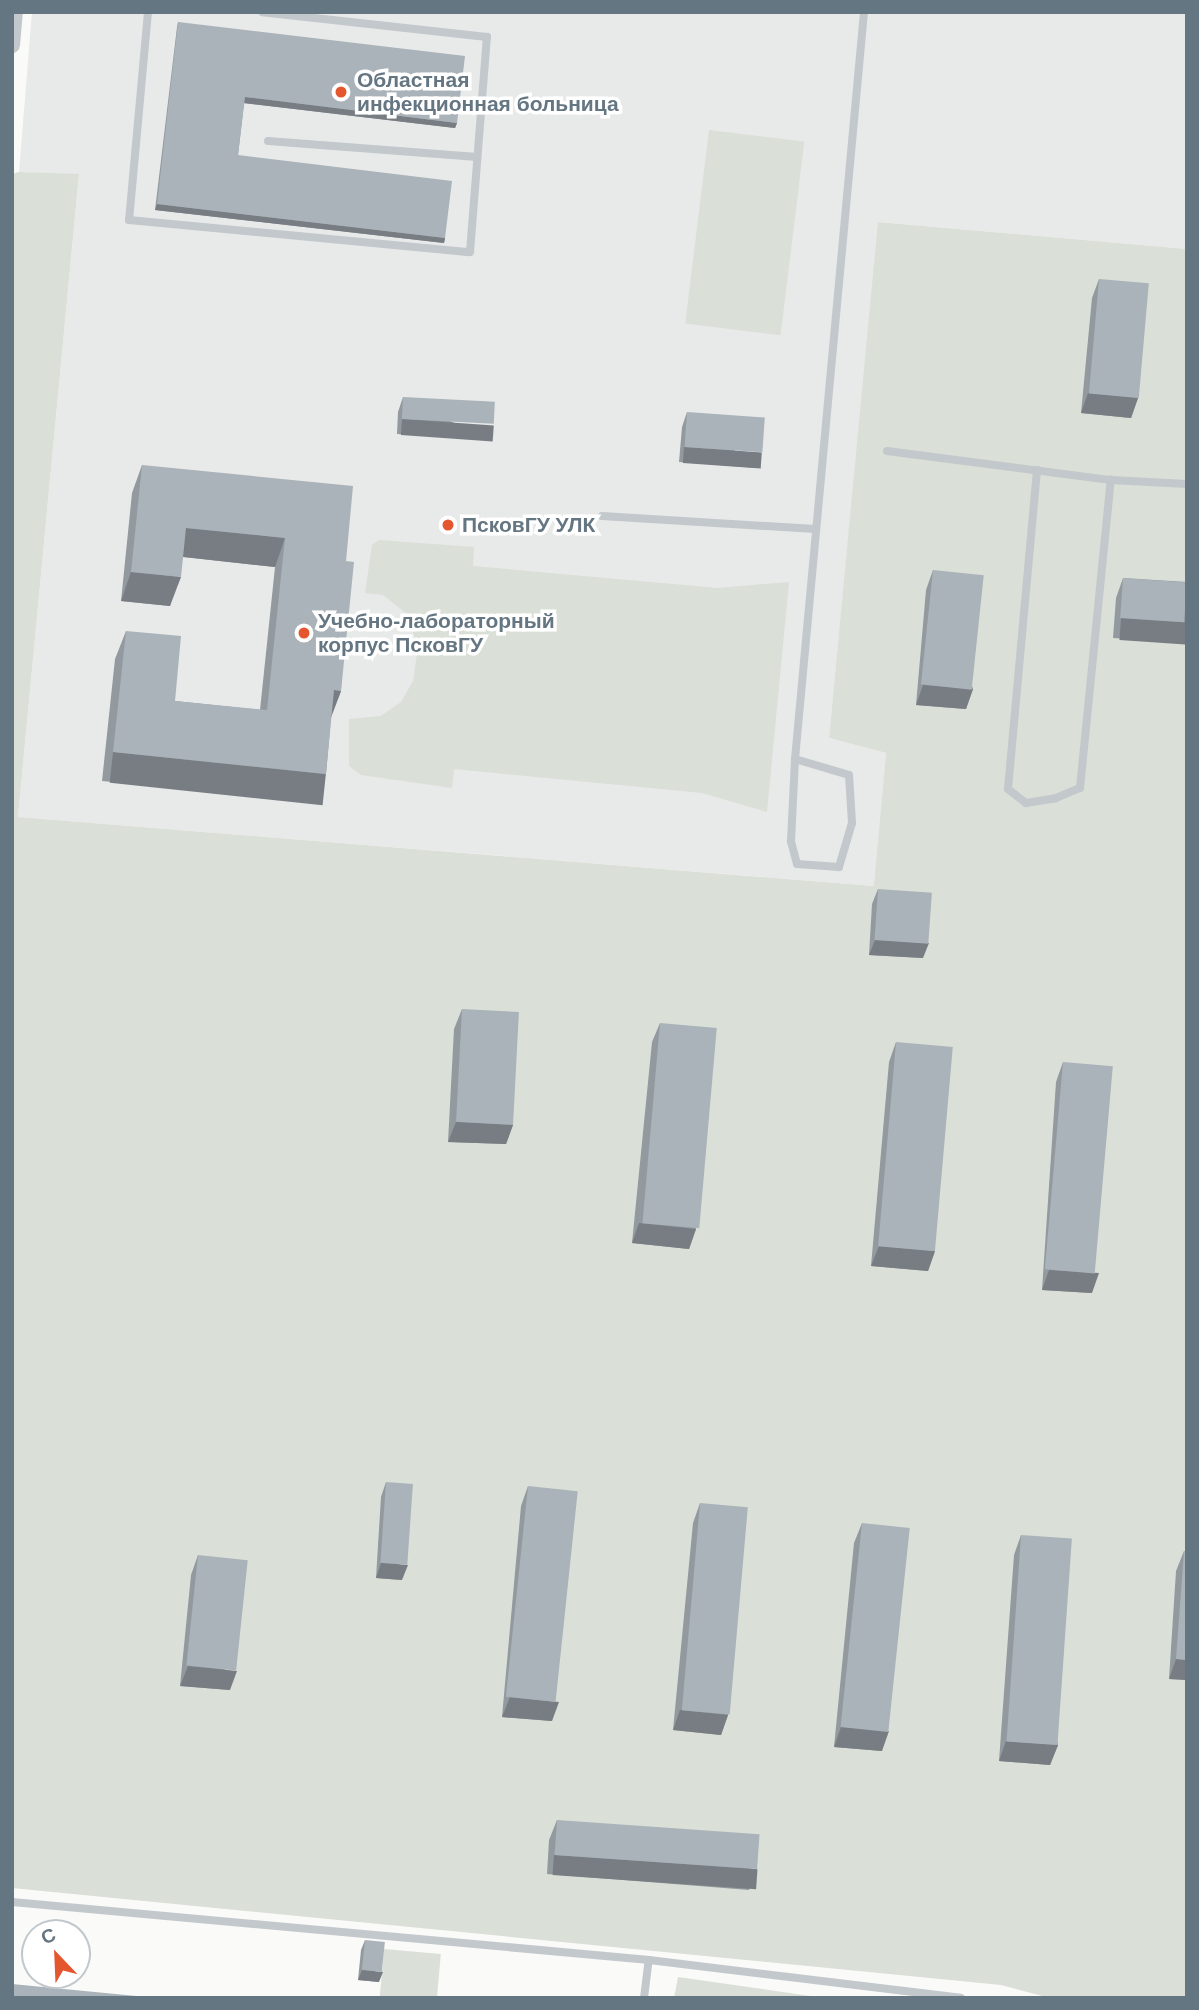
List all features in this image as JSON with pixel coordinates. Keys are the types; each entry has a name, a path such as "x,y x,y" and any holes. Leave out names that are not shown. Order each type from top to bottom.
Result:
{"street":[{"path":"12,45 15,12"}],"lane":[{"path":"148,12 129,220 470,252 487,37 262,12"},
{"path":"795,759 849,775 852,823 839,867 797,863 791,841 795,759 864,12"},
{"path":"268,141 478,157"},
{"path":"887,451 1111,480 1187,484"},
{"path":"1037,470 1008,789 1026,803 1056,798 1080,788 1111,480"},
{"path":"602,516 816,529"},
{"path":"12,1902 649,1960 961,1998"},
{"path":"644,1998 649,1960"},
{"path":"863,1998 864,1987"}],"shaded area":[{"name":"ПсковГУ УЛК","path":"32,12 1187,12 1187,249 879,222 829,738 886,753 875,886 18,817 79,175 19,172"},
{"path":"709,130 804,142 781,335 685,324"},
{"path":"12,174 79,174 18,817 874,886 886,753 829,738 878,222 1187,249 1187,1998 1050,1998 1001,1985 12,1888"},
{"path":"379,540 474,547 473,566 718,588 789,582 767,812 702,793 454,769 452,788 361,775 349,766 349,719 381,716 401,702 413,681 418,647 407,614 383,595 365,593 372,545"},
{"path":"384,1949 441,1954 437,1998 380,1998"},
{"path":"678,1977 824,1998 674,1998"}],"building":[{"path":"178,22 465,56 457,123 245,97 238,155 452,181 445,238 157,204"},
{"path":"1099,279 1149,283 1139,398 1089,394"},
{"path":"403,397 495,402 494,424 402,419"},
{"path":"687,412 765,417 762,452 685,447"},
{"name":"Учебно-лабораторный корпус ПсковГУ","path":"142,465 353,486 346,561 354,562 341,691 334,690 326,774 113,752 126,631 181,636 175,701 267,710 285,538 186,528 181,577 131,572"},
{"path":"933,570 984,575 972,690 921,684"},
{"path":"1123,578 1187,582 1184,622 1120,618"},
{"path":"878,889 932,893 928,944 874,940"},
{"path":"462,1009 519,1012 513,1125 456,1122"},
{"path":"660,1023 717,1028 699,1228 642,1223"},
{"path":"896,1042 953,1047 935,1251 878,1246"},
{"path":"1063,1062 1113,1066 1095,1274 1045,1269"},
{"path":"386,1482 413,1484 407,1565 380,1563"},
{"path":"528,1486 578,1491 556,1702 506,1697"},
{"path":"700,1503 748,1507 730,1714 682,1710"},
{"path":"862,1523 910,1528 888,1732 841,1727"},
{"path":"1021,1535 1072,1539 1057,1745 1007,1741"},
{"path":"1184,1551 1187,1551 1187,1660 1176,1659"},
{"path":"198,1555 248,1560 236,1671 186,1665"},
{"path":"557,1820 760,1834 757,1869 555,1855"},
{"path":"365,1940 385,1942 382,1972 362,1970"},
{"path":"12,1984 21,1985 21,1989 64,1989 157,1998 12,1998"}],"place":[{"name":"Областная инфекционная больница","path":"341,92"},
{"name":"ПсковГУ УЛК","path":"448,525"},
{"name":"Учебно-лабораторный корпус ПсковГУ","path":"304,633"}]}
